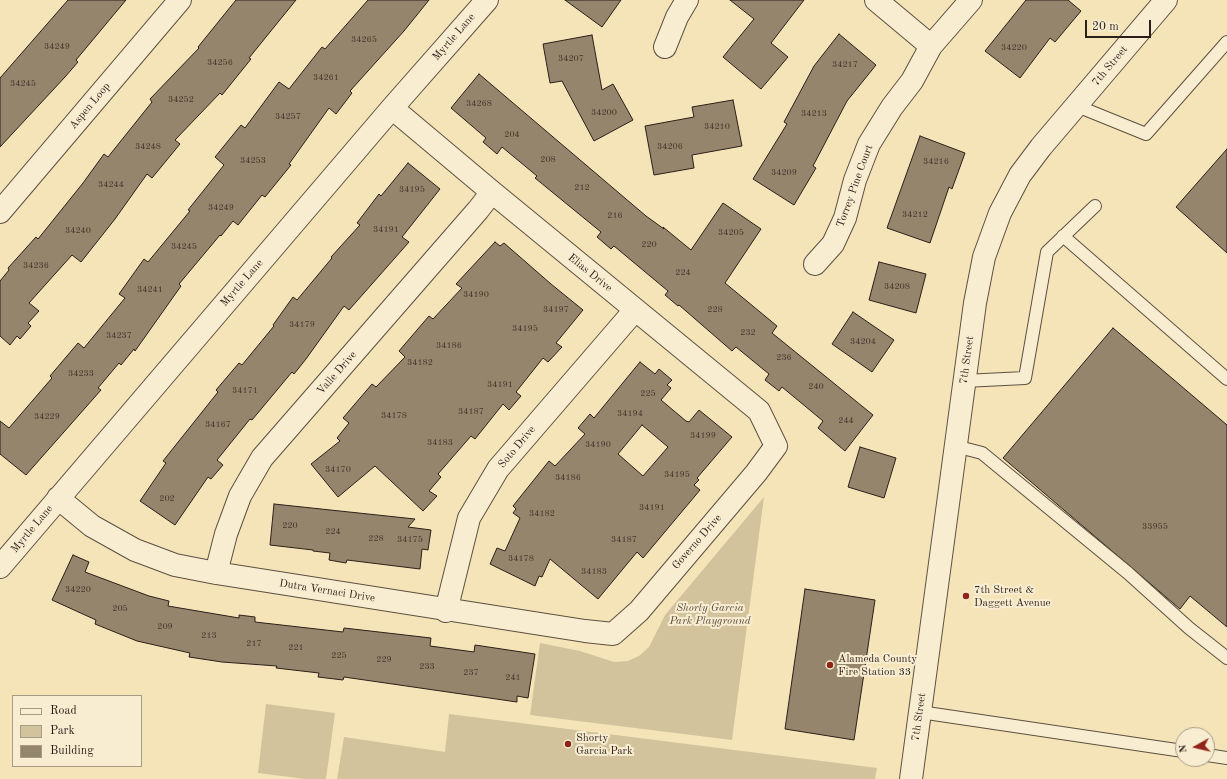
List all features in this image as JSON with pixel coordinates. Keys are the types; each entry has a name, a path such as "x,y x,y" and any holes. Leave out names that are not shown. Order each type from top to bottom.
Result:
{"street":[{"name":"Aspen Loop","path":"0,212 180,0"},
{"name":"Myrtle Lane","path":"0,567 392,108 487,0"},
{"path":"665,47 677,17 687,0"},
{"path":"876,0 931,46"},
{"name":"Torrey Pine Court","path":"815,264 833,244 845,218 855,180 869,144 892,107 912,81 931,46 971,0"},
{"name":"7th Street","path":"911,779 974,303 984,257 1000,213 1020,175 1041,146 1077,106 1166,0"},
{"name":"Elias Drive","path":"392,108 759,411 776,446"},
{"name":"Valle Drive","path":"216,573 226,534 240,496 262,458 492,192"},
{"name":"Soto Drive","path":"446,610 469,518 498,469 635,310"},
{"name":"Governo Drive","path":"613,634 638,611 756,473 776,446"},
{"name":"Dutra Vernaci Drive","path":"58,498 92,526 135,550 175,565 446,610 613,634"}],"lane":[{"path":"1077,106 1146,134 1227,42"},
{"path":"964,381 1025,378 1047,252 1095,206"},
{"path":"1064,236 1227,379"},
{"path":"955,446 982,453 1128,573 1189,628 1227,658"},
{"path":"920,712 1175,750"},
{"path":"1215,756 1227,758"}],"green space":[{"name":"Shorty Garcia Park Playground","path":"764,497 732,740 530,715 540,643 580,651 614,662 628,661 639,656 649,647 665,615"},
{"path":"266,704 335,713 326,779 305,779 258,773"},
{"name":"Shorty Garcia Park","path":"449,714 877,768 875,779 337,779 344,737 445,752"}],"building":[{"path":"68,0 126,0 76,60 78,62 0,147 0,78"},
{"path":"236,0 296,0 249,58 251,59 222,95 220,93 175,140 180,144 152,178 147,174 115,219 81,262 72,255 29,303 39,311 28,323 31,326 20,339 17,336 10,345 0,336 0,281 9,270 8,268 36,237 38,239 104,154 108,157 152,102 150,99 199,48 198,47"},
{"path":"368,0 429,0 404,31 350,91 352,93 336,114 329,108 289,164 291,165 265,197 262,195 238,225 233,221 221,236 220,235 179,284 181,286 135,351 134,349 121,365 119,363 98,388 101,390 26,475 0,454 0,421 9,428 52,378 50,376 78,343 84,348 125,298 119,294 144,259 148,262 190,211 188,210 224,165 215,157 241,125 245,128 279,82 289,89 322,47 325,49"},
{"path":"565,0 621,0 602,27"},
{"path":"730,0 804,0 771,43 788,57 761,89 723,57 754,19"},
{"path":"1026,0 1068,0 1081,11 1055,42 1050,38 1020,78 985,51"},
{"path":"839,34 876,65 847,101 813,166 816,168 794,205 753,179 787,124 784,122 814,66"},
{"path":"592,35 602,90 613,84 633,120 594,141 562,81 550,83 543,44"},
{"path":"479,74 646,216 664,229 663,227 691,250 723,203 761,229 725,283 777,326 772,333 873,415 845,451 818,428 823,421 782,387 779,391 765,380 769,374 736,347 732,351 679,305 678,306 665,295 668,291 614,246 611,249 597,237 601,232 535,178 537,176 502,147 497,154 483,142 486,138 451,108"},
{"path":"733,100 742,146 692,155 694,168 654,175 645,126 694,117 692,107"},
{"path":"920,136 965,153 952,189 949,187 930,243 887,228"},
{"path":"1227,149 1227,253 1176,207"},
{"path":"408,163 440,189 402,237 409,242 349,310 344,306 294,374 292,372 252,420 250,419 217,460 223,465 211,479 208,477 175,525 140,501 166,463 163,461 218,392 216,390 239,363 242,365 274,326 273,325 293,297 297,300 332,258 331,257 360,225 357,223 379,194 381,196"},
{"path":"495,242 500,246 504,243 583,310 556,343 562,347 548,362 543,358 516,392 521,396 509,410 503,404 475,439 471,436 438,474 441,477 429,491 437,496 423,511 375,466 338,497 311,464 340,441 337,438 349,423 343,418 372,384 376,387 405,357 399,351 429,316 433,319 462,288 456,284"},
{"path":"879,262 926,274 916,313 869,300"},
{"path":"853,312 894,340 872,372 832,344"},
{"path":"1113,328 1227,425 1227,627 1190,596 1180,609 1003,458"},
{"path":"640,362 655,374 659,369 672,380 667,385 671,388 661,400 686,421 689,422 699,410 732,437 697,478 699,480 694,485 700,490 643,558 637,552 598,599 550,559 542,577 539,576 535,586 490,564 497,548 505,551 520,518 513,513 516,509 513,506 549,461 555,466 585,434 578,428 590,414 594,418","holes":["642,425 668,447 643,476 618,454"]},
{"path":"860,447 896,458 884,498 848,487"},
{"path":"274,504 415,519 408,527 431,530 428,550 422,549 420,569 347,560 346,563 329,560 330,553 270,545"},
{"path":"73,555 89,562 85,572 149,596 169,601 168,606 239,618 239,615 255,617 255,622 343,632 344,628 431,638 430,646 474,652 475,645 535,654 528,698 517,696 517,702 344,677 343,680 318,677 319,673 276,668 277,666 222,662 189,657 190,653 137,641 95,624 96,620 52,600"},
{"name":"Alameda County Fire Station 33","path":"805,589 875,600 854,740 785,729"}],"place":[{"name":"7th Street & Daggett Avenue","path":"966,596"},
{"name":"Alameda County Fire Station 33","path":"830,665"},
{"name":"Shorty Garcia Park","path":"568,744"}]}
